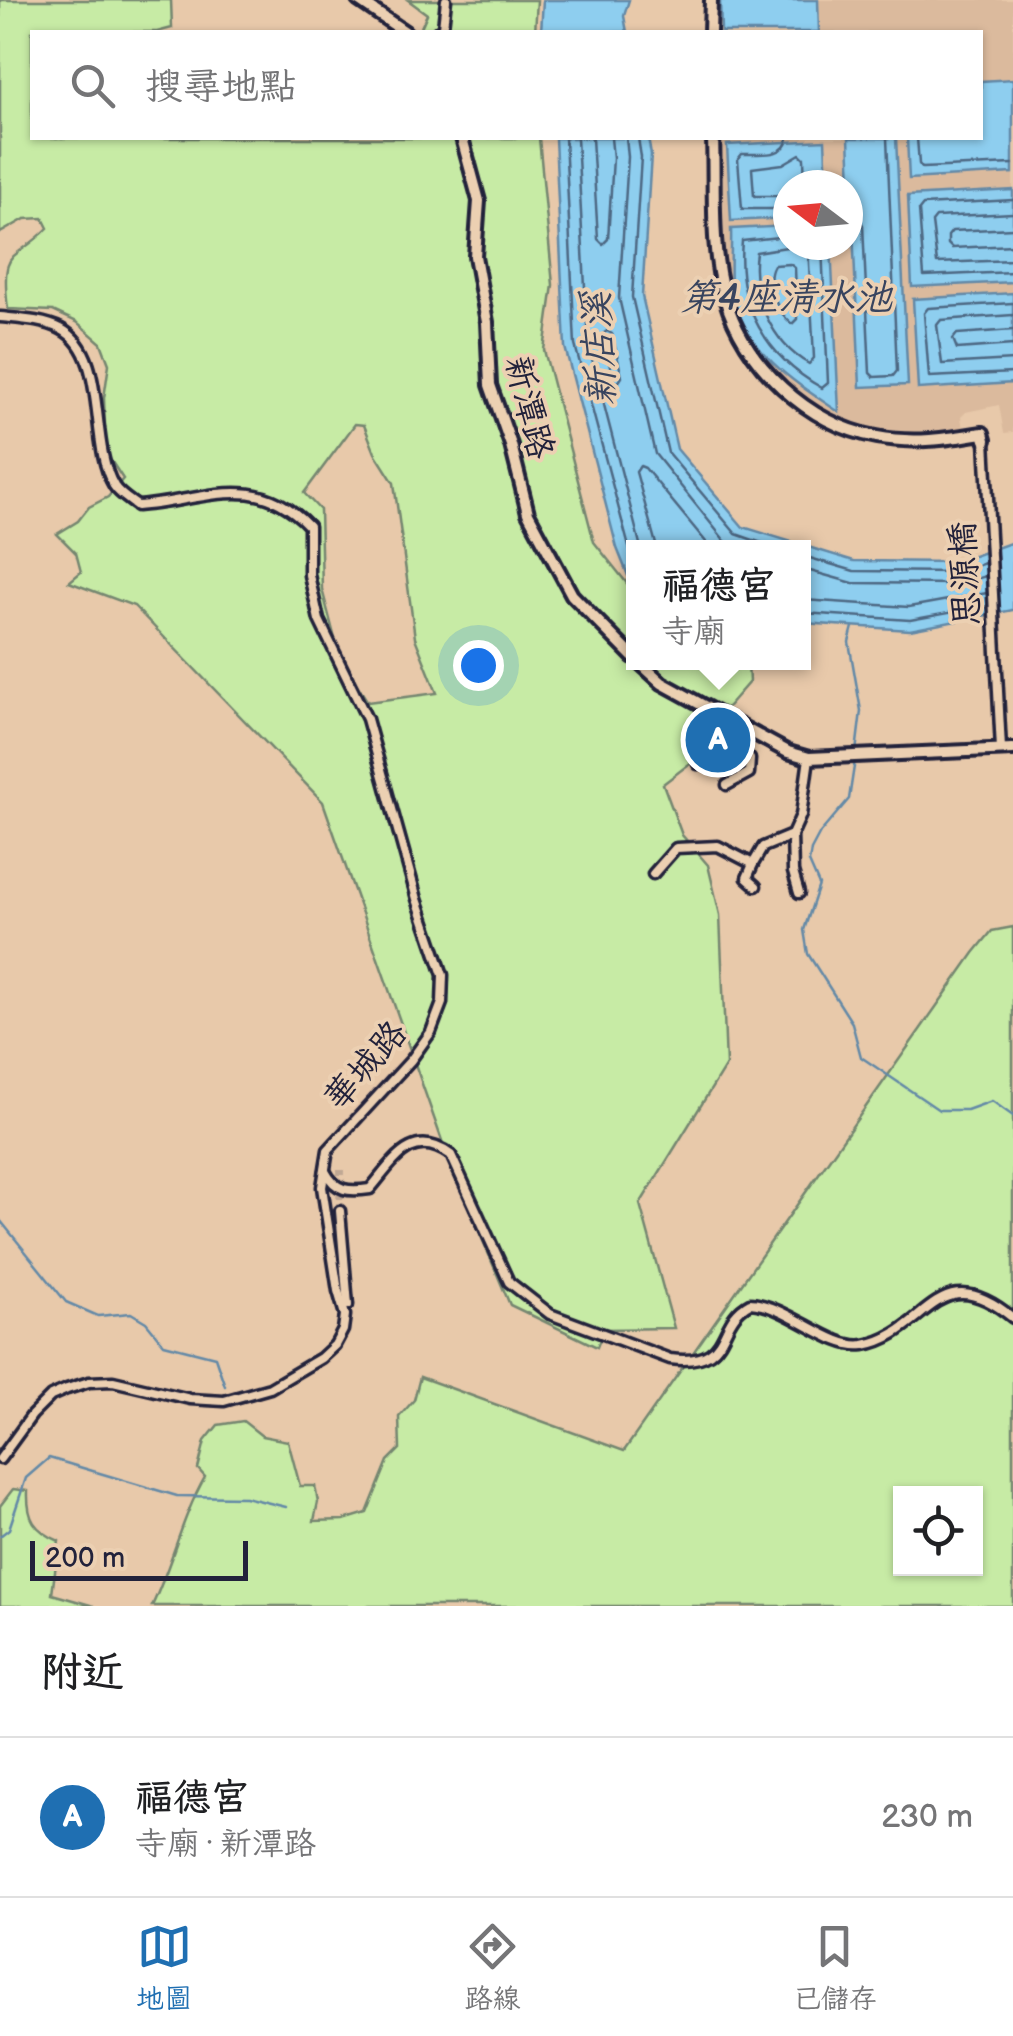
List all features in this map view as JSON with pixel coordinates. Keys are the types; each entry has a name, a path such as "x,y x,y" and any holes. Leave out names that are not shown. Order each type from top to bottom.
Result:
{"street":[{"path":"358,0 402,30"},
{"path":"438,30 445,18 446,0"},
{"path":"710,30 712,0"},
{"name":"新潭路","path":"463,140 479,201 475,256 487,322 490,385 511,444 528,513 572,595 626,650"},
{"path":"713,140 718,263 725,299 745,344 770,376 794,399 826,418 873,436 932,441 984,433 984,440"},
{"name":"華城路","path":"0,317 60,328 77,341 92,368 91,385 104,465 115,490 137,506 175,504 215,492 246,494 278,500 309,526 309,575 319,620 367,719 416,899 443,975 442,1003 431,1032 395,1078 328,1150 325,1171"},
{"name":"思源橋","path":"984,440 999,704 1007,750"},
{"path":"648,670 662,683 788,752 809,758 1007,750"},
{"path":"741,749 749,730"},
{"path":"698,764 722,746 741,749 750,759 749,772 727,785"},
{"path":"799,893 793,872 792,835 800,814 809,758"},
{"path":"756,886 747,878 763,847 792,835"},
{"path":"653,874 676,848 718,846 752,864"},
{"path":"325,1171 331,1184 341,1190 370,1189 400,1154 424,1142 439,1146 451,1155 509,1282 550,1314 670,1359 690,1362 705,1357 723,1343 735,1317 750,1303 765,1304 859,1346 889,1336 946,1296 973,1294 1013,1318"},
{"path":"325,1171 322,1186 338,1291 347,1310"},
{"path":"0,1459 51,1396 89,1382 113,1381 190,1399 224,1401 270,1388 322,1358 335,1346 347,1310 340,1211"}],"shaded area":[{"path":"718,0 1013,0 1013,432 1004,433 999,405 966,412 961,417 963,429 932,436 881,433 833,417 774,374 751,342 734,308 724,264 720,140 983,140 983,30 716,30"}],"green space":[{"path":"0,0 171,0 172,28 164,30 30,30 30,140 539,140 553,285 544,350 594,542 626,582 626,670 748,670 749,682 722,713 701,755 663,784 682,835 708,865 720,915 726,1065 640,1204 674,1328 604,1329 597,1347 510,1305 447,1155 323,802 134,606 69,582 81,572 76,553 57,534 78,521 89,507 108,497 123,479 106,453 104,398 109,364 101,343 77,322 53,311 8,309 8,264 48,228 43,218 25,219 0,233","holes":["355,424 364,425 375,453 394,483 415,638 437,693 368,702 340,658 322,589 320,510 304,493"]},
{"path":"408,0 537,0 535,30 420,30 427,14"},
{"path":"1013,927 1013,1606 152,1606 205,1477 198,1469 205,1441 218,1425 243,1421 262,1436 288,1441 300,1486 315,1486 318,1502 314,1521 344,1520 367,1513 388,1461 400,1449 399,1417 414,1400 420,1377 624,1451 992,931"},
{"path":"13,1489 28,1491 34,1522 59,1541 52,1594 94,1606 0,1606 0,1506"}],"water":[{"path":"543,0 629,0 624,16 627,30 541,30"},
{"path":"720,0 818,0 819,30 721,30"},
{"path":"1013,79 1013,173 909,179 907,140 983,140 983,81"},
{"name":"新店溪","path":"555,140 648,140 651,155 642,296 677,449 743,527 785,540 626,540 626,570 565,347"},
{"path":"825,140 826,170 773,170 773,219 731,221 727,145"},
{"path":"849,140 896,140 908,385 860,387 854,260 863,260 863,170 850,170"},
{"path":"1013,190 1013,282 912,287 908,196"},
{"name":"第4座清水池","path":"773,227 773,260 832,260 839,412 790,378 751,337 732,292 731,229"},
{"path":"1013,293 1013,383 918,389 913,299"},
{"path":"1013,542 1013,610 910,630 811,624 811,548 854,561 957,562"}],"waterway":[{"path":"853,627 849,642 861,711 856,752"},
{"path":"855,760 849,799 811,850 809,862 819,885 804,930 808,954 852,1023 861,1057 939,1110 967,1110 992,1101 1013,1116"},
{"path":"0,1220 66,1302 98,1316 131,1313 146,1322 164,1344 215,1357 225,1386"},
{"path":"0,1536 9,1529 26,1478 49,1458 177,1496 245,1497 286,1507"}],"tunnel":[{"path":"340,1211 341,1170"}],"place":[{"name":"福德宮","path":"718,740"}]}
